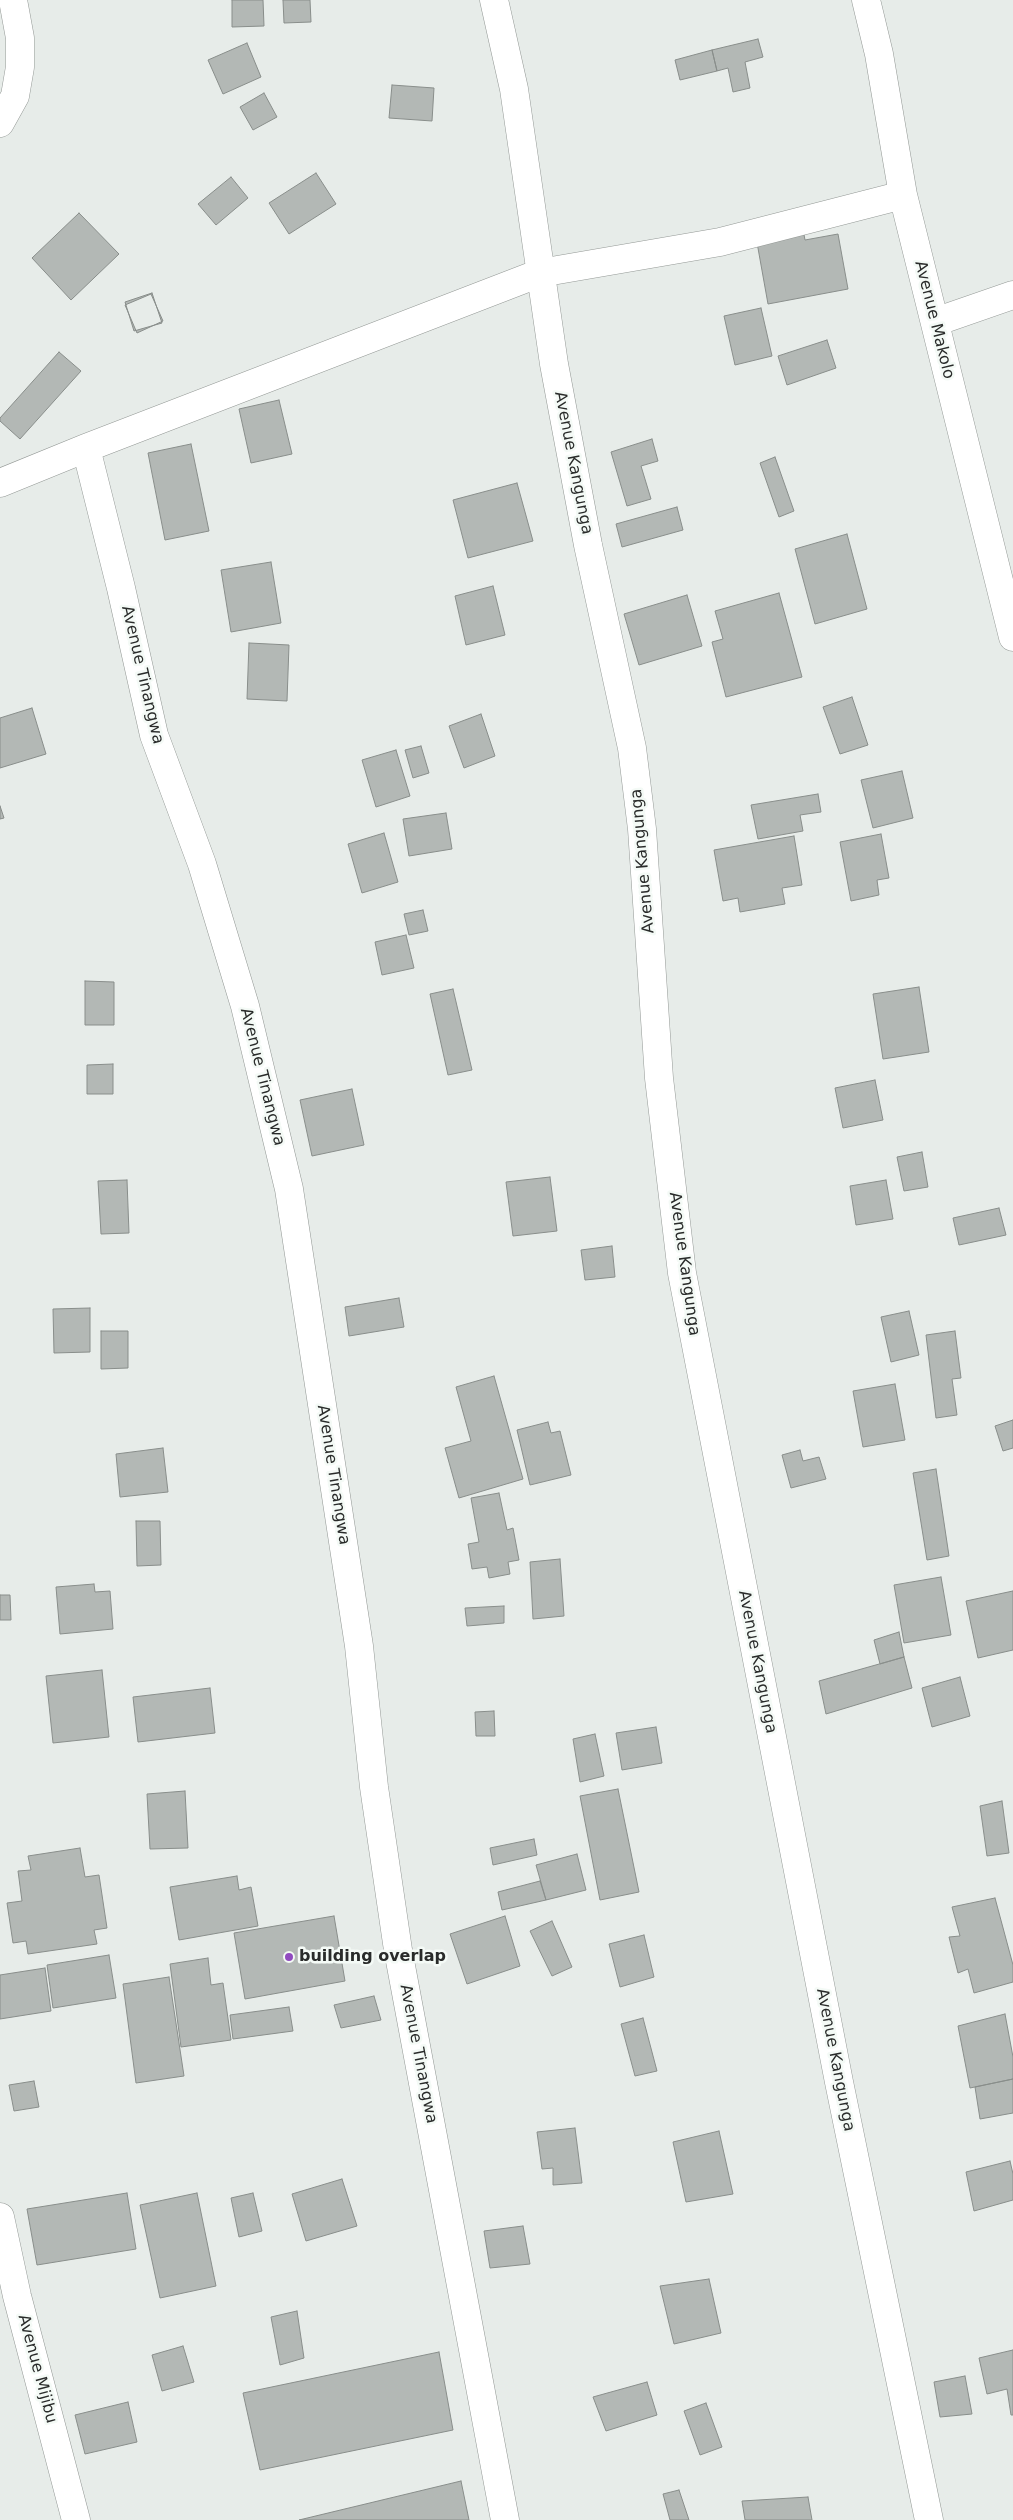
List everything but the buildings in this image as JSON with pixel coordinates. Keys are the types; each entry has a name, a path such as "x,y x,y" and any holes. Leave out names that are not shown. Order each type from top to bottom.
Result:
{"street":[{"path":"0,123 15,96 20,68 20,38 13,0"},
{"name":"Avenue Kangunga","path":"494,0 514,89 554,364 586,536 632,748 642,829 659,1078 682,1273 839,2082 929,2520"},
{"name":"Avenue Makolo","path":"866,0 879,54 903,195 1013,637"},
{"path":"0,483 540,273 720,242 903,195"},
{"path":"935,322 1013,295"},
{"name":"Avenue Tinangwa","path":"86,448 121,588 154,735 202,864 245,1006 289,1189 358,1637 374,1787 398,1950 505,2520"},
{"name":"Avenue Mijibu","path":"0,2217 17,2296 76,2520"}],"place":[{"name":"building overlap","path":"289,1957"}]}
